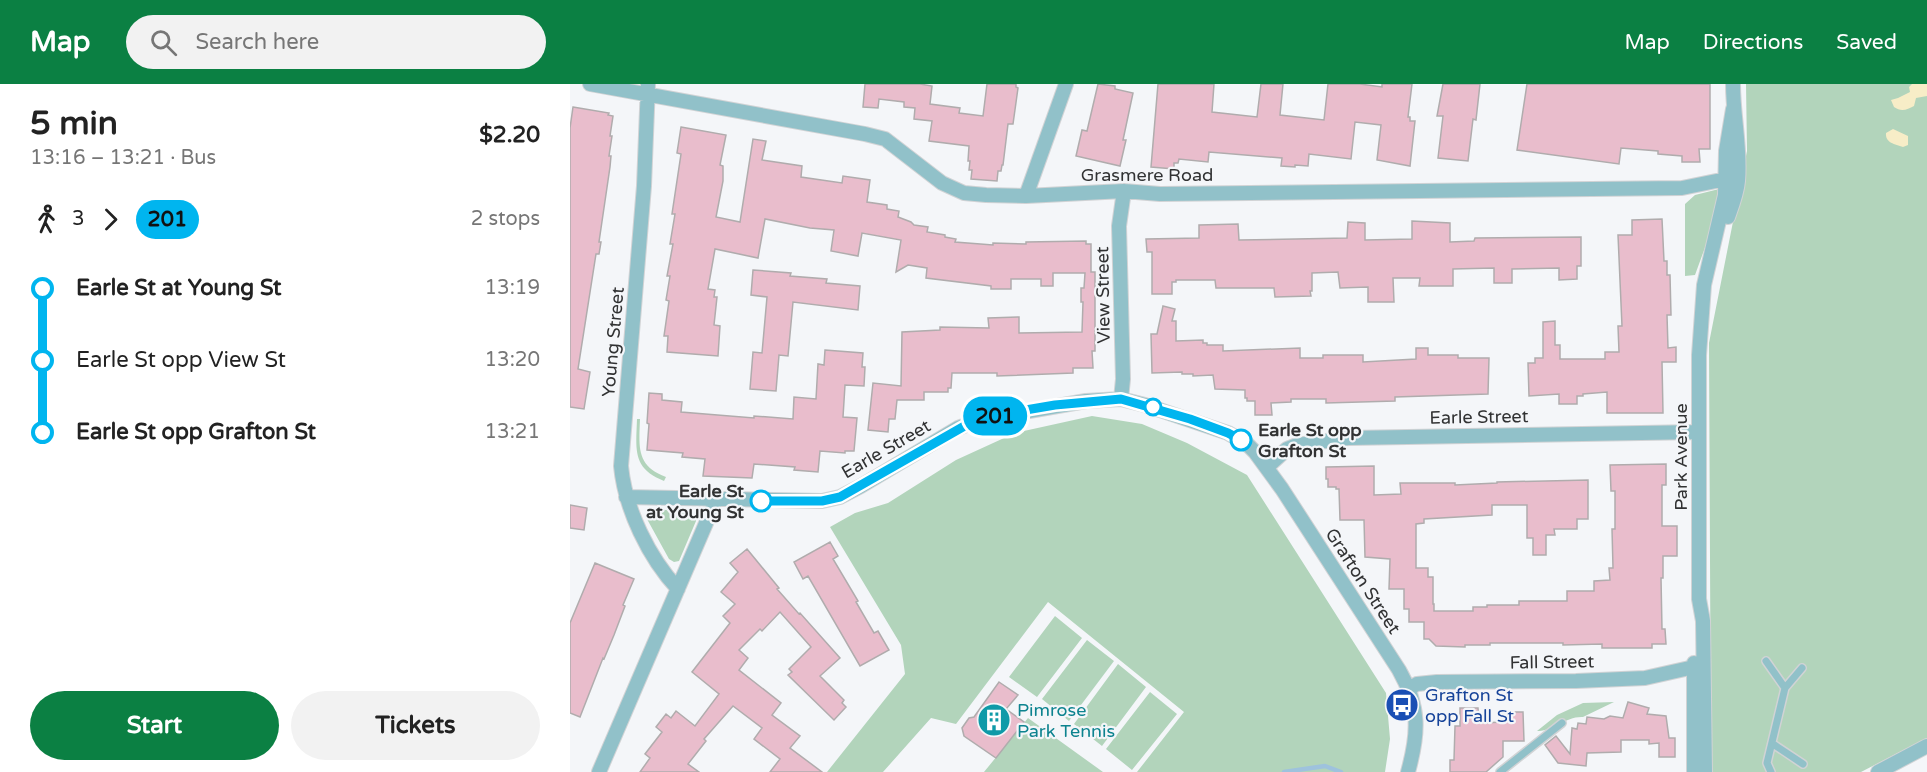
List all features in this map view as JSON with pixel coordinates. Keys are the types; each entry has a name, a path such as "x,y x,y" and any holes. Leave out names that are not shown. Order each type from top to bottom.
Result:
{"street":[{"name":"Grasmere Road","path":"590,84 647,89 865,134 885,140 942,183 964,193 986,195 1026,196 1124,191 1160,194 1682,188 1726,179"},
{"path":"1026,196 1066,84"},
{"name":"Park Avenue","path":"1703,315 1738,183 1739,146 1733,109 1733,84"},
{"name":"Young Street","path":"647,89 644,186 621,466 626,497 653,555 665,575 678,589"},
{"name":"Park Avenue","path":"1694,772 1694,645 1699,598 1699,354 1704,285 1725,195 1726,151 1733,109"},
{"name":"View Street","path":"1121,399 1123,379 1119,226 1124,191"},
{"name":"Earle Street","path":"626,497 822,501 840,497 861,486 958,428 973,422 1055,405 1121,399 1190,419 1228,433"},
{"name":"Earle Street","path":"1267,467 1287,449 1297,445 1348,438 1699,432"},
{"name":"Grafton Street","path":"1228,433 1256,452 1267,467 1410,688 1416,710 1416,722 1408,772"},
{"path":"599,772 716,500"},
{"name":"Park Avenue","path":"1699,598 1703,621 1705,772"},
{"name":"Fall Street","path":"1410,688 1417,684 1437,682 1644,678 1694,667"},
{"path":"1878,772 1927,746"}],"lane":[{"path":"1766,661 1785,688"},
{"path":"1771,772 1767,763 1785,688 1802,668"},
{"path":"1500,772 1562,723"},
{"path":"1773,744 1803,764"}],"green space":[{"path":"1746,84 1927,84 1927,738 1861,772 1711,772 1709,343 1747,151"},
{"path":"1719,189 1719,209 1695,275 1685,276 1685,204 1695,195"},
{"path":"1092,416 1142,424 1187,443 1247,475 1386,693 1390,739 1385,772 1137,772 1184,712 1048,602 956,724 931,718 883,772 827,772 905,674 901,645 830,527 855,513 888,503 956,460 1015,433"},
{"path":"637,419 640,419 639,438 644,461 649,467 666,477 664,481 654,476 641,464 636,440"},
{"path":"653,509 691,512 696,516 679,561 674,562 669,559 647,519 648,511"},
{"path":"1055,616 1082,638 1037,697 1009,677"},
{"path":"1087,640 1114,661 1069,721 1042,699"},
{"path":"1118,664 1146,687 1102,746 1074,724"},
{"path":"1150,692 1177,714 1132,770 1106,749"},
{"path":"1614,702 1583,717 1537,731 1557,715 1583,703"},
{"path":"1028,718 1103,772 984,772"}],"sand":[{"path":"1912,84 1927,84 1927,96 1916,98 1914,106 1906,109 1899,110 1894,107 1891,100 1910,92 1909,87"},
{"path":"1893,129 1908,136 1908,145 1903,147 1887,139 1886,133"}],"building":[{"path":"865,84 932,86 930,104 960,108 959,113 983,116 987,84 1016,84 1018,88 1013,124 1008,124 1003,165 1001,171 998,171 997,181 971,179 972,170 969,170 970,161 968,161 969,146 929,141 932,121 914,119 915,108 904,107 904,102 879,99 878,108 863,107"},
{"path":"1098,84 1115,86 1115,89 1133,93 1120,166 1076,156 1082,130 1087,131"},
{"path":"1158,84 1214,84 1212,112 1257,117 1261,84 1283,84 1280,115 1324,120 1328,84 1382,87 1382,84 1412,84 1408,117 1410,121 1415,121 1410,166 1377,160 1381,125 1355,122 1351,159 1309,154 1308,166 1295,165 1295,167 1281,166 1282,158 1209,152 1208,162 1179,159 1178,163 1174,163 1174,169 1151,167"},
{"path":"1443,84 1480,84 1468,161 1438,158 1443,116 1437,116"},
{"path":"1527,84 1710,84 1710,149 1699,149 1700,162 1682,162 1682,156 1658,154 1658,151 1621,148 1619,164 1517,150"},
{"path":"573,107 609,113 608,115 613,116 610,136 612,136 610,167 599,242 601,242 599,254 596,254 578,369 590,372 584,409 570,407 570,128"},
{"path":"681,127 726,135 720,165 723,166 723,181 716,217 740,222 753,139 766,141 762,160 802,166 801,177 842,183 843,176 870,180 867,202 887,205 887,209 899,211 898,217 914,225 928,227 927,232 956,239 955,242 993,245 993,243 1086,241 1086,244 1091,244 1091,272 1095,272 1093,368 1073,368 1073,373 997,376 997,373 952,373 951,388 948,388 948,392 924,392 924,400 897,400 895,419 889,419 888,432 868,430 873,383 901,386 902,332 940,330 940,327 989,328 988,318 1019,317 1019,333 1082,332 1081,288 1084,288 1085,273 1053,273 1053,286 1041,286 1041,279 1011,279 1011,289 991,289 991,286 926,278 927,268 908,265 896,272 901,240 862,233 858,256 831,251 834,230 810,228 765,219 758,258 715,249 708,289 715,290 714,297 717,297 714,325 720,326 718,356 667,352 668,336 664,336 670,276 667,276 673,244 670,244 675,214 672,214 681,154 677,153"},
{"path":"1662,219 1664,261 1667,261 1667,275 1670,275 1671,315 1667,315 1668,348 1676,347 1676,362 1662,362 1663,413 1607,413 1607,392 1577,396 1577,404 1559,404 1559,394 1529,396 1528,363 1535,363 1535,358 1543,358 1543,322 1555,321 1555,345 1560,345 1560,359 1605,359 1605,352 1619,352 1618,326 1622,326 1618,235 1632,235 1632,220"},
{"path":"1412,221 1450,223 1450,242 1474,241 1475,238 1581,237 1581,266 1577,266 1577,279 1559,280 1559,268 1512,269 1512,283 1494,283 1494,268 1453,269 1453,286 1419,286 1420,278 1393,278 1394,302 1368,302 1368,287 1340,288 1338,272 1312,273 1311,296 1275,297 1274,288 1216,288 1215,280 1176,280 1172,282 1172,294 1152,294 1152,252 1147,252 1146,239 1199,238 1199,225 1238,224 1239,240 1347,238 1348,222 1365,223 1365,240 1412,239"},
{"path":"753,270 791,273 790,276 827,279 826,283 860,286 858,310 793,302 788,356 779,355 776,391 750,389 753,352 762,353 767,297 751,295"},
{"path":"1163,306 1175,309 1172,321 1176,321 1176,341 1203,340 1203,343 1207,345 1223,345 1223,351 1300,348 1300,358 1323,358 1323,355 1363,355 1363,362 1416,359 1416,348 1428,348 1428,355 1489,358 1488,394 1395,397 1395,401 1326,403 1326,399 1291,399 1291,402 1271,403 1272,415 1255,415 1255,401 1247,401 1245,390 1215,389 1213,375 1193,376 1193,374 1182,374 1182,372 1152,373 1151,334 1157,334"},
{"path":"825,350 863,353 864,386 845,385 843,417 857,418 854,451 845,451 845,453 820,451 818,472 794,470 795,467 754,464 752,478 703,476 705,459 682,457 683,453 647,450 649,393 662,394 662,400 682,402 681,412 793,419 794,397 816,399 818,364 824,365"},
{"path":"1666,464 1666,485 1662,485 1662,526 1677,526 1677,556 1663,556 1662,629 1665,629 1666,644 1652,644 1652,648 1602,648 1602,644 1563,645 1563,643 1436,646 1429,639 1424,639 1424,622 1409,622 1409,609 1404,609 1404,589 1389,589 1390,559 1365,557 1364,520 1340,520 1339,489 1328,487 1328,479 1326,479 1326,467 1374,466 1374,495 1401,494 1400,483 1455,483 1455,485 1588,480 1588,519 1577,519 1577,529 1554,529 1555,535 1546,535 1546,555 1533,555 1533,538 1527,538 1527,505 1492,505 1492,515 1424,519 1424,523 1416,524 1416,568 1428,568 1428,577 1433,577 1434,611 1473,611 1473,607 1487,607 1487,605 1519,605 1519,601 1567,601 1567,591 1594,591 1594,581 1610,580 1609,568 1613,568 1612,529 1615,529 1615,491 1611,491 1610,465"},
{"path":"570,505 587,508 584,530 570,528"},
{"path":"830,542 838,556 833,559 858,601 856,602 874,633 878,631 889,650 860,666 808,576 803,579 794,562"},
{"path":"747,549 779,588 777,589 840,658 820,676 844,700 842,703 846,707 834,720 788,675 792,672 789,669 811,647 780,612 739,650 748,658 739,670 781,703 772,715 800,736 790,748 822,772 770,772 780,759 754,739 762,728 733,706 704,739 706,741 688,764 699,772 640,772 650,758 645,754 662,732 656,727 666,714 671,718 676,711 695,726 719,694 692,672 730,623 723,616 735,604 721,592 738,572 730,563"},
{"path":"595,563 634,579 580,717 570,713 570,623"},
{"name":"Pimrose Park Tennis","path":"999,682 1018,695 1006,709 1024,722 996,758 964,736 962,728 969,718 974,717"},
{"path":"1628,702 1649,708 1647,714 1666,716 1669,738 1675,738 1675,757 1659,757 1659,743 1649,744 1649,740 1621,740 1621,752 1587,753 1586,766 1558,763 1545,745 1556,736 1570,754 1572,728 1577,729 1578,723 1586,724 1587,717 1623,718"},
{"path":"1460,708 1478,708 1479,723 1504,722 1504,715 1523,712 1524,741 1503,741 1503,757 1486,772 1450,772 1450,760 1454,760 1455,726 1460,726"}],"waterway":[{"path":"1284,772 1325,766 1341,772"}],"bus line":[{"name":"201","path":"761,501 822,501 840,497 968,424 1008,413 1086,401 1121,399 1145,405 1190,419 1241,440"}],"place":[{"name":"Earle St opp Grafton St","path":"1241,440"},
{"name":"Earle St at Young St","path":"761,501"},
{"name":"Grafton St opp Fall St","path":"1402,705"},
{"name":"Pimrose Park Tennis","path":"994,720"}]}
